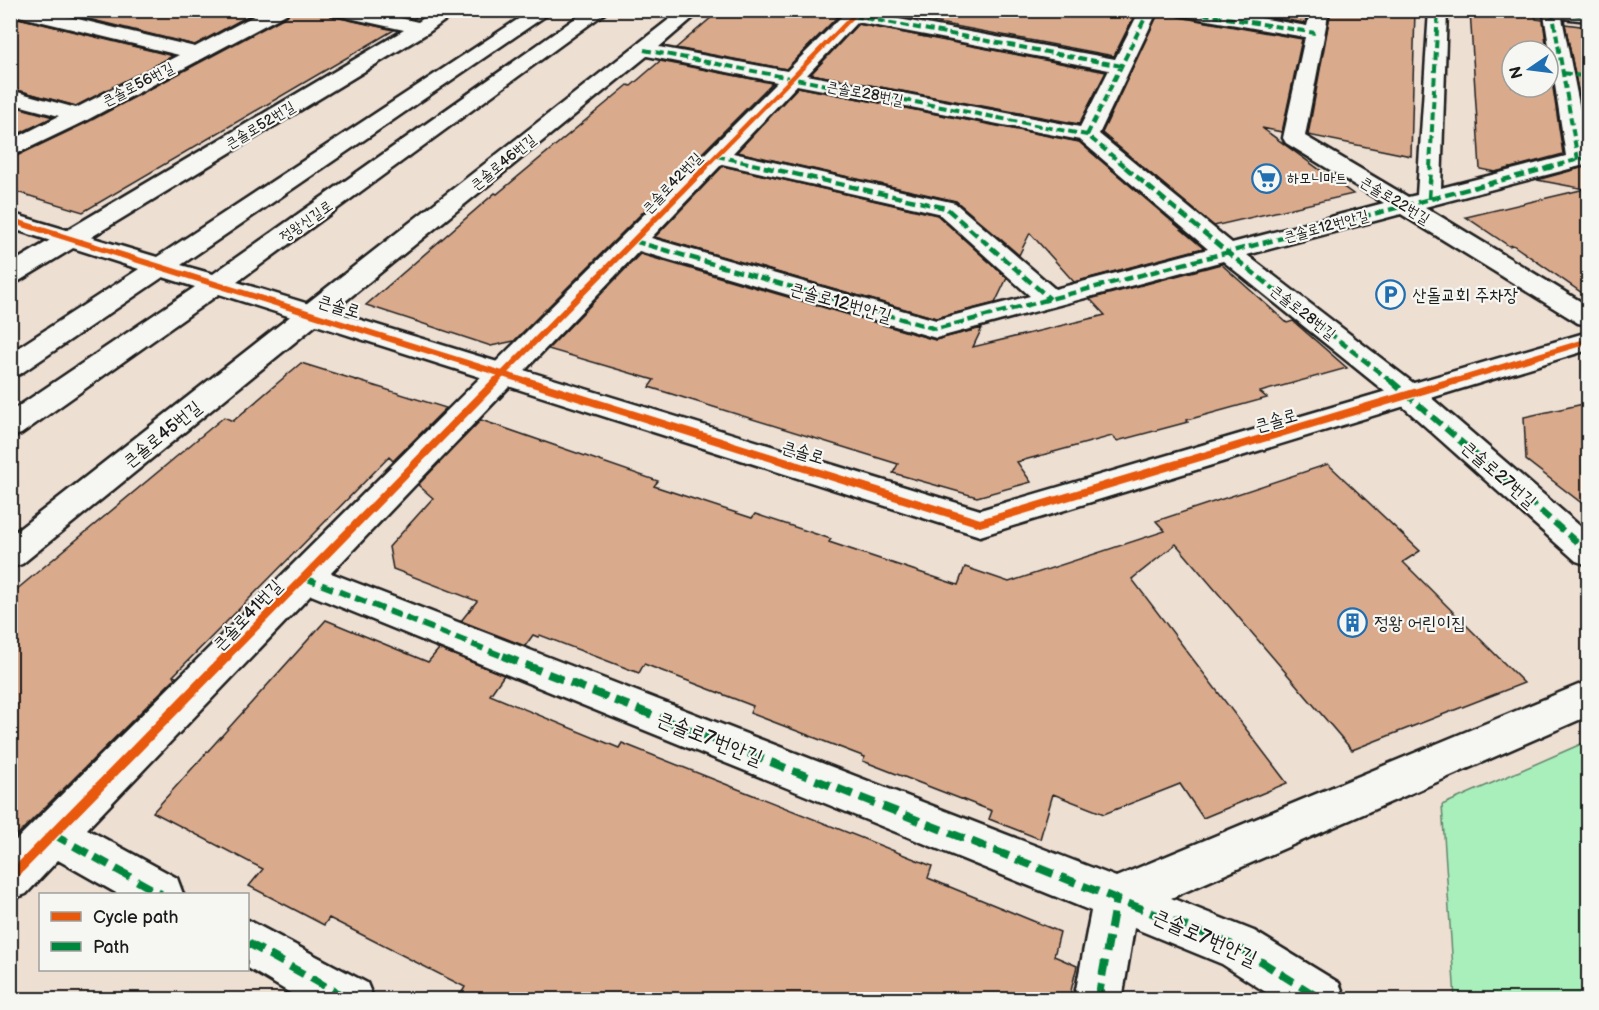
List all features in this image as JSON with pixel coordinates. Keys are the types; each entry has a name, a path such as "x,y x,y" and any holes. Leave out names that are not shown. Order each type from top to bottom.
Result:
{"street":[{"name":"큰솔로56번길","path":"15,10 197,53"},
{"name":"큰솔로56번길","path":"10,150 280,10"},
{"path":"337,10 422,28"},
{"name":"큰솔로52번길","path":"10,275 450,10"},
{"path":"10,368 545,10"},
{"name":"정왕신길로","path":"10,427 214,283 303,224 600,10"},
{"name":"큰솔로46번길","path":"313,314 693,10"},
{"path":"1087,135 1149,10"},
{"name":"큰솔로22번길","path":"1179,10 1318,22 1294,138 1417,202 1588,317"},
{"path":"1417,202 1438,10"},
{"path":"1551,11 1588,16"},
{"name":"큰솔로12번안길","path":"634,241 936,329 1583,158 1551,11"},
{"name":"큰솔로42번길","path":"504,374 856,13 1122,66"},
{"name":"큰솔로28번길","path":"644,50 1087,135 1227,252 1410,396"},
{"path":"1563,73 1588,77"},
{"path":"10,96 79,114"},
{"path":"717,156 946,208 1050,299"},
{"name":"큰솔로","path":"10,220 980,523 1588,341"},
{"name":"큰솔로45번길","path":"10,555 313,314"},
{"name":"큰솔로41번길","path":"10,878 504,374"},
{"name":"큰솔로27번길","path":"1410,396 1588,552"},
{"name":"큰솔로7번안길","path":"305,578 1238,947 1322,999"},
{"path":"1098,999 1116,899 1588,698"},
{"path":"53,834 159,893"},
{"path":"249,944 350,999"}],"green space":[{"path":"1588,741 1588,999 1455,999 1442,805"}],"building":[{"path":"52,10 259,10 195,45"},
{"path":"291,10 326,10 331,16 394,30 83,212 10,190 10,159 88,122 287,16"},
{"path":"377,10 426,10 413,19"},
{"path":"720,10 844,10 786,69 676,48"},
{"path":"870,10 1137,10 1114,56"},
{"path":"1160,10 1168,10 1179,17 1302,39 1282,132 1262,128 1353,194 1214,226 1102,133"},
{"path":"1230,10 1309,10 1305,23"},
{"path":"1331,10 1415,10 1411,156 1308,135"},
{"path":"1470,10 1505,10 1535,15 1536,19 1543,20 1545,39 1500,39 1500,99 1555,99 1563,154 1495,172 1480,169"},
{"path":"10,16 173,56 76,106 10,88"},
{"path":"858,24 1106,72 1079,124 811,74"},
{"path":"1565,24 1588,27 1588,141"},
{"path":"660,61 772,83 514,341 491,346 366,305 495,193 497,194"},
{"path":"798,87 1079,142 1203,248 1074,282 1030,233 1019,255 956,201 737,152"},
{"path":"10,105 53,117 10,138"},
{"path":"723,166 937,215 1007,278 995,303 936,318 655,237"},
{"path":"1588,166 1588,297 1513,245 1509,246 1466,217 1585,189 1537,180"},
{"path":"640,254 935,340 982,328 973,347 1105,315 1090,299 1221,264 1287,323 1293,321 1347,368 1260,392 1267,398 1187,420 1188,422 1117,441 1112,436 1017,462 1031,482 977,497 893,473 898,464 649,387 654,380 548,349"},
{"path":"301,363 446,408 393,461 389,457 173,676 176,677 10,842 10,595 224,417 233,421"},
{"path":"1588,403 1588,508 1526,460 1524,417"},
{"path":"481,420 658,481 654,486 752,518 755,514 831,539 829,542 958,585 965,567 1009,582 1165,531 1156,521 1328,464 1420,551 1403,562 1524,683 1352,750 1176,544 1132,579 1287,783 1203,818 1180,784 1104,814 1053,794 1040,839 989,819 992,811 863,761 865,757 750,713 753,706 644,664 639,673 540,635 538,637 533,635 525,646 461,621 477,601 393,569 389,547 433,498 418,485"},
{"path":"326,620 428,662 439,649 504,675 490,695 619,748 622,743 932,866 928,878 1060,932 1054,956 1077,966 1069,999 458,999 465,987 329,918 324,925 249,886 263,869 153,812"}],"marked path":[{"path":"1087,135 1149,10"},
{"path":"1179,10 1315,33"},
{"path":"1429,199 1438,10"},
{"path":"1549,10 1588,16"},
{"path":"1552,10 1578,160"},
{"path":"854,16 1122,66"},
{"path":"644,50 1087,135 1227,252 1410,396 1588,552"},
{"path":"1563,73 1588,77"},
{"path":"717,156 946,208 1050,299"},
{"path":"634,241 936,329 1588,157"},
{"path":"305,578 1238,947 1322,1000"},
{"path":"53,834 159,893"},
{"path":"1098,1000 1116,899"},
{"path":"249,944 350,1000"}],"cycle path":[{"path":"10,878 859,10"},
{"path":"10,220 980,523 1588,341"}],"place":[{"name":"하모니마트","path":"1266,178"},
{"name":"산돌교회 주차장","path":"1391,295"},
{"name":"정왕 어린이집","path":"1353,623"}]}
